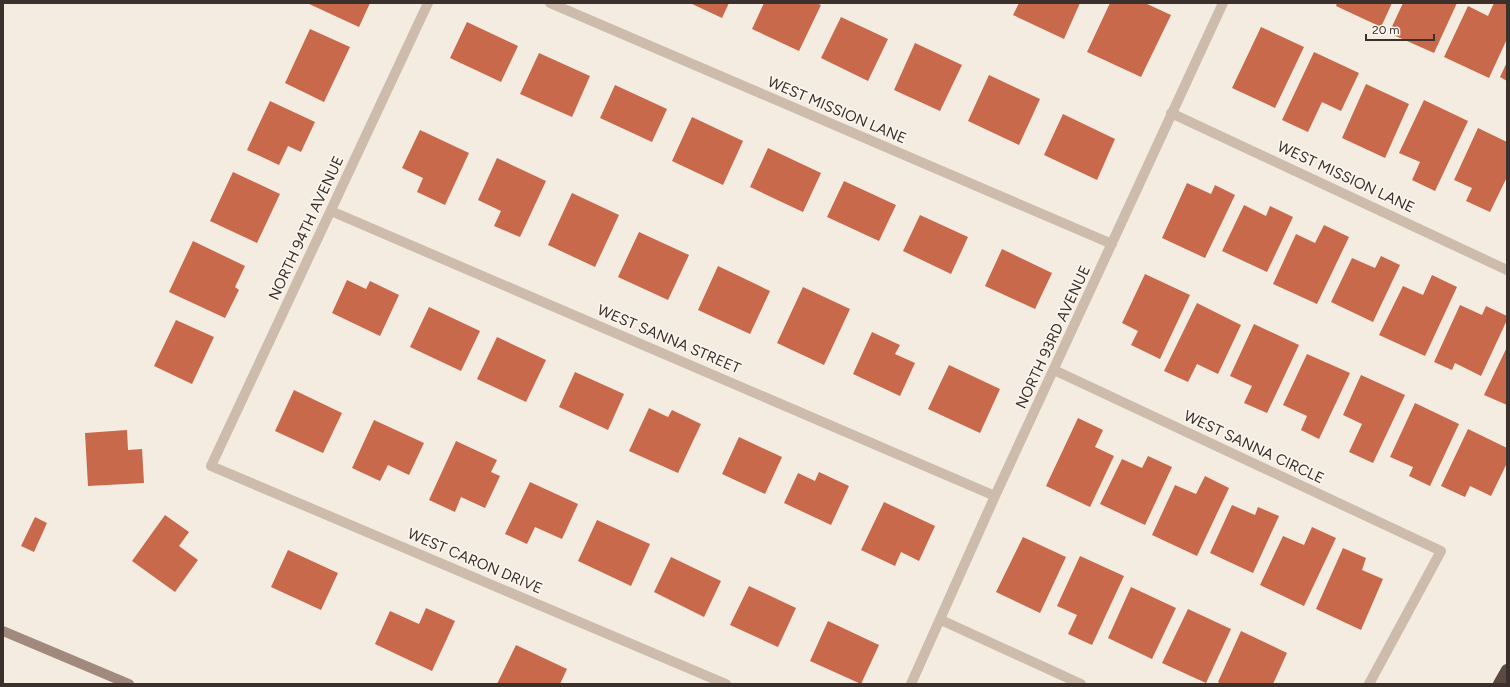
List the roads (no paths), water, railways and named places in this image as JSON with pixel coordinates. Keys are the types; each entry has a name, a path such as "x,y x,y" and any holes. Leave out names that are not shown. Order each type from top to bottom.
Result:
{"highway":[{"path":"1499,684 1507,670"}],"main road":[{"path":"3,631 130,684"}],"street":[{"name":"NORTH 94TH AVENUE","path":"211,466 428,3"},
{"name":"WEST MISSION LANE","path":"550,3 1112,244"},
{"name":"NORTH 93RD AVENUE","path":"911,684 941,620 995,496 1112,244 1171,112 1223,3"},
{"name":"WEST MISSION LANE","path":"1171,112 1507,270"},
{"name":"WEST SANNA STREET","path":"331,211 995,496"},
{"name":"WEST SANNA CIRCLE","path":"1054,370 1441,551 1369,684"},
{"name":"WEST CARON DRIVE","path":"211,466 726,684"},
{"path":"941,620 1080,684"}]}
